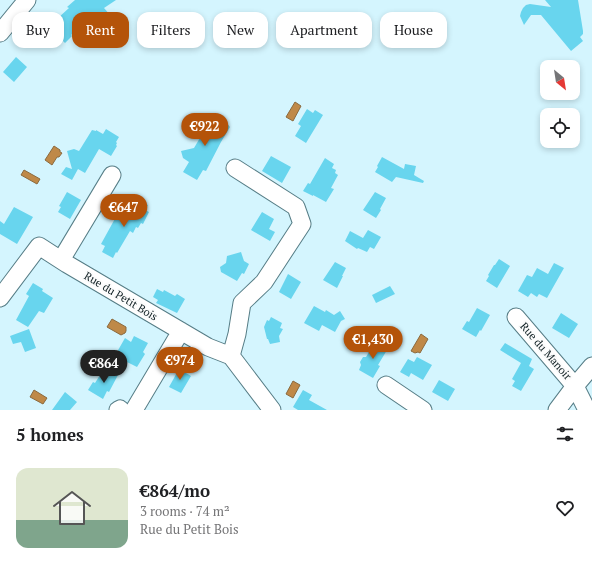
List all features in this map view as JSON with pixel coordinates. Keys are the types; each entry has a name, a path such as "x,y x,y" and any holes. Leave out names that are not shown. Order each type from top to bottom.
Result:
{"street":[{"path":"0,33 27,0"},
{"path":"236,168 296,207 302,224 264,282 242,303 237,334 231,356 272,410"},
{"path":"61,260 112,174"},
{"name":"Rue du Petit Bois","path":"0,298 39,246 181,332 208,347 231,356"},
{"name":"Rue du Manoir","path":"516,317 575,386 587,410"},
{"path":"134,410 181,332"},
{"name":"Rue du Manoir","path":"557,410 592,366"},
{"path":"386,385 423,410"}],"shaded area":[{"path":"295,102 301,106 293,121 286,117"},
{"path":"54,146 62,153 59,157 57,157 52,165 45,160"},
{"path":"24,170 40,179 37,184 21,175"},
{"path":"112,319 126,327 125,333 121,335 107,327"},
{"path":"421,334 428,339 420,353 415,353 411,351"},
{"path":"293,381 300,385 293,398 286,394"},
{"path":"34,390 47,398 43,404 30,397"}],"building":[{"path":"75,0 116,0 104,8 108,12 72,12 72,36 65,43 64,13 69,8 67,7"},
{"path":"545,0 578,0 583,31 583,34 580,37 583,41 571,51 541,15 531,15 524,25 520,16 523,8 530,4 551,7"},
{"path":"16,57 27,67 14,82 3,72"},
{"path":"307,109 313,113 315,110 323,115 306,143 295,136 301,126 298,124"},
{"path":"212,117 223,119 230,127 206,171 203,170 197,180 183,172 189,162 183,158 181,151 194,148 204,131 202,129 206,120 211,121"},
{"path":"106,129 119,137 116,142 117,146 111,156 99,149 85,173 78,169 72,180 61,174 66,167 72,169 67,151 74,149 79,151 92,130 96,130 103,134"},
{"path":"271,156 291,167 282,183 262,171"},
{"path":"382,157 404,169 405,164 416,166 414,175 424,181 423,183 396,177 392,182 375,172"},
{"path":"325,158 334,164 332,168 336,170 335,173 338,175 331,188 334,189 326,202 303,191 308,183 310,184"},
{"path":"67,192 81,200 70,219 58,212 61,207 59,206"},
{"path":"375,192 386,198 376,218 363,210"},
{"path":"138,200 148,205 145,210 149,212 143,224 141,223 138,228 136,227 133,233 130,231 113,258 102,252 105,246 101,244 117,215 123,218 130,206 134,207"},
{"path":"14,207 33,217 17,244 0,234 0,221 4,224"},
{"path":"262,212 274,219 269,229 275,232 270,241 251,230"},
{"path":"368,230 381,237 374,249 370,247 367,252 358,248 357,249 345,241 350,231 363,238"},
{"path":"241,252 244,261 249,264 244,274 242,273 237,281 221,272 220,267 226,263 227,256"},
{"path":"499,259 510,266 497,288 486,281 489,276 488,275"},
{"path":"335,262 346,268 337,288 323,280"},
{"path":"554,263 564,268 547,298 539,294 537,297 531,293 528,297 518,291 527,275 532,277 537,268 548,274"},
{"path":"288,274 301,282 291,299 279,292"},
{"path":"33,283 53,298 44,313 39,311 28,327 16,320 29,296 26,294"},
{"path":"390,286 395,294 376,303 372,295"},
{"path":"157,289 163,292 164,290 175,296 177,294 185,299 177,313 156,303 158,300 153,297"},
{"path":"314,306 325,312 326,310 334,315 340,311 345,319 341,321 335,332 322,325 319,331 304,323"},
{"path":"477,308 490,315 476,337 462,329 467,321 469,322"},
{"path":"561,313 578,324 569,338 552,328"},
{"path":"271,317 282,323 280,328 283,329 279,336 280,342 270,344 264,327 267,320 269,321"},
{"path":"29,329 36,348 25,352 21,342 13,344 10,336"},
{"path":"134,336 148,343 143,352 145,354 137,367 121,359 123,356 117,352 125,338 131,342"},
{"path":"377,343 385,347 387,350 378,365 380,366 373,378 359,370 361,365 360,362 363,357 366,357 372,347 374,347"},
{"path":"505,343 532,359 529,366 534,369 521,391 512,386 515,381 512,379 521,363 500,350"},
{"path":"417,357 432,365 423,380 411,373 409,377 400,372 408,359 414,362"},
{"path":"106,368 118,375 109,392 107,391 103,399 88,390"},
{"path":"179,369 191,376 181,393 169,387"},
{"path":"439,380 455,389 448,401 432,392"},
{"path":"303,390 312,395 309,400 327,410 298,410 293,407"},
{"path":"65,392 77,402 70,410 52,410"}]}
